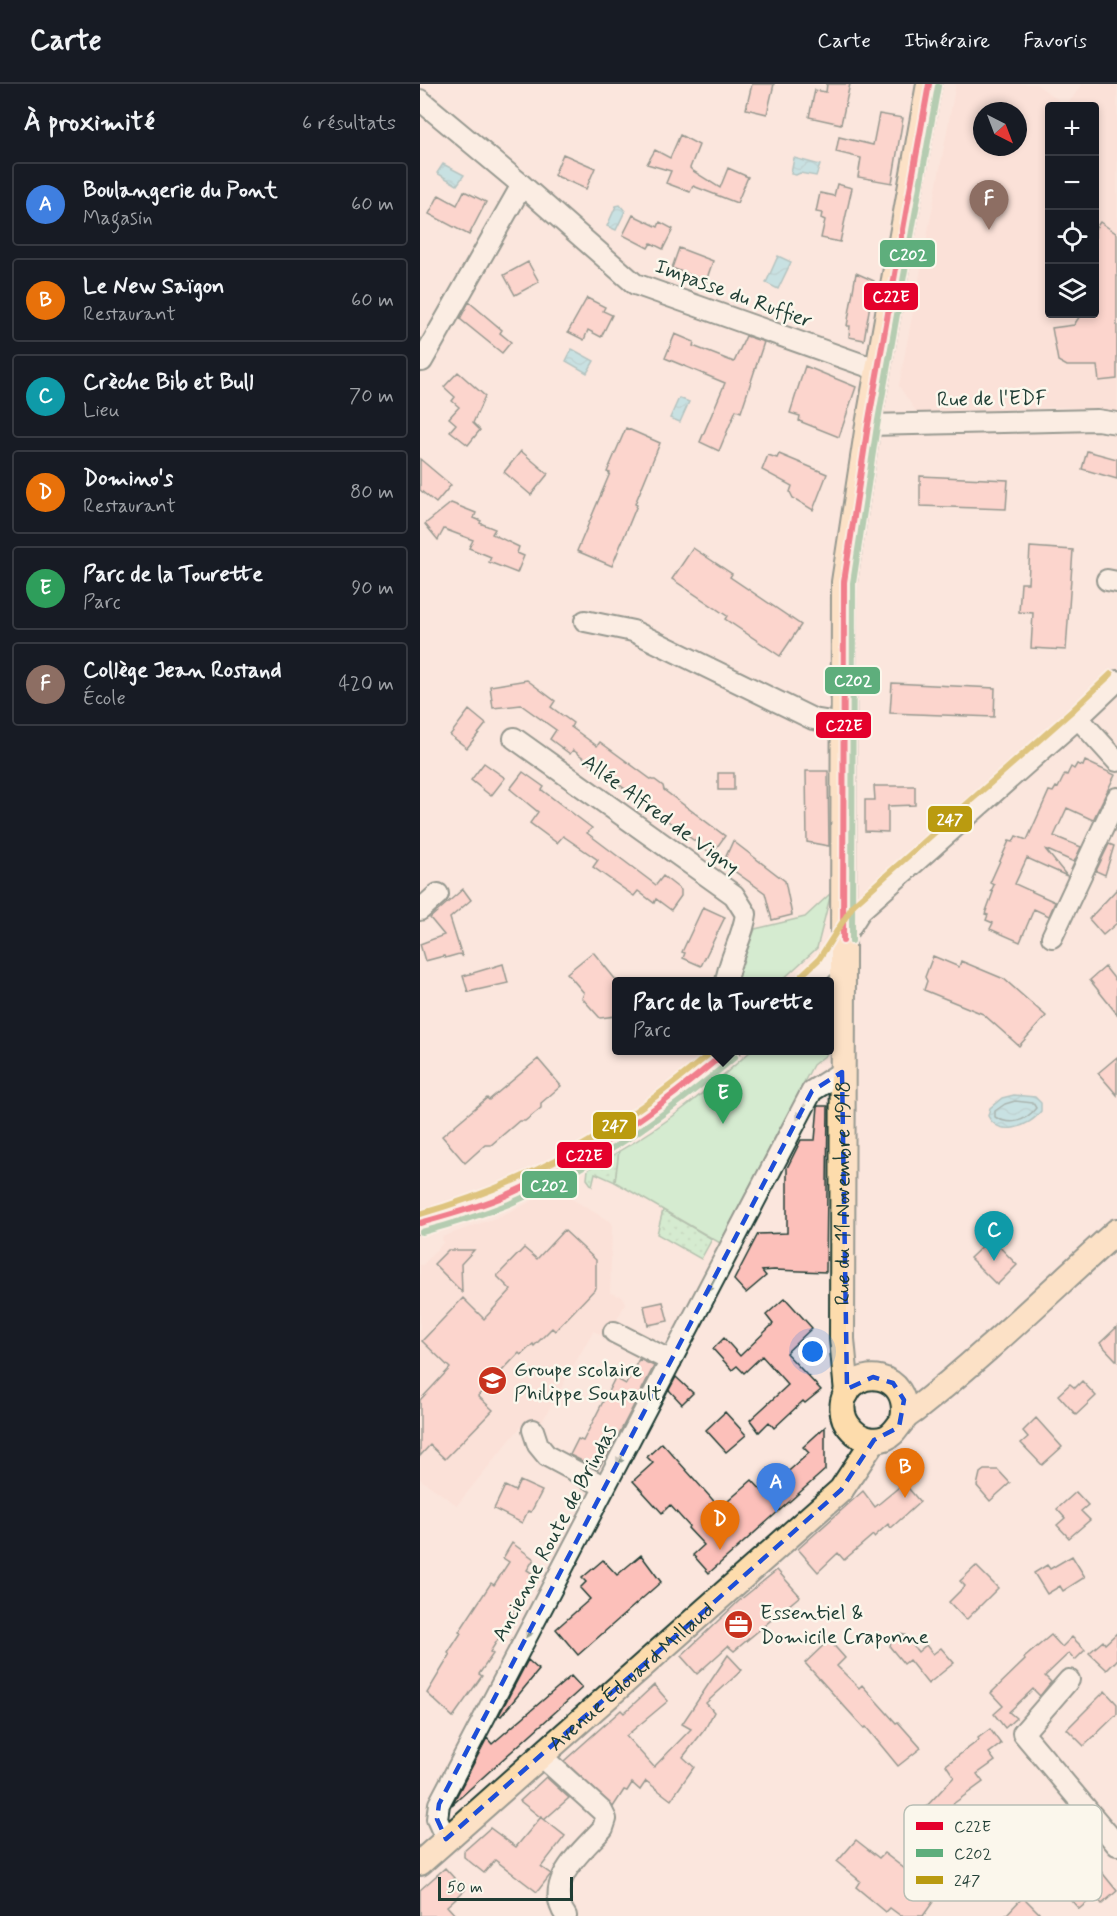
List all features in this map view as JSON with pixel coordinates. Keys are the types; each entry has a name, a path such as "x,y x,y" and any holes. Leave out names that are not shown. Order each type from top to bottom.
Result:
{"main road":[{"name":"Rue du 11 Novembre 1918","path":"847,1393 842,1339 844,582 868,425 929,84"},
{"path":"903,1419 946,1385 1117,1231"},
{"path":"842,1339 873,1377"},
{"path":"841,1490 847,1425 843,1409 847,1393 854,1384 873,1377 892,1383 900,1391 905,1409 899,1427 892,1434 884,1439 863,1438 847,1425"},
{"path":"900,1391 946,1385"},
{"name":"Avenue Édouard Millaud","path":"420,1863 841,1490 874,1440"}],"street":[{"name":"Impasse du Ruffier","path":"420,100 635,284 878,370"},
{"path":"422,362 522,185"},
{"name":"Rue de l'EDF","path":"868,425 1097,420 1117,423"},
{"path":"585,621 633,631 813,719 844,724"},
{"path":"812,977 826,965 861,910 1117,681"},
{"path":"1078,718 1117,761"},
{"name":"Allée Alfred de Vigny","path":"514,738 734,895 746,914 744,931 727,977"},
{"path":"1052,937 1117,798"},
{"path":"420,910 438,894"},
{"path":"420,1223 504,1197 568,1166 648,1116 723,1055"},
{"name":"Ancienne Route de Brindas","path":"446,1839 437,1819 439,1804 812,1091 842,1072"},
{"path":"614,1332 671,1361"},
{"path":"533,1430 538,1445 547,1456 605,1487"},
{"path":"1069,1680 1023,1732 1084,1805"},
{"path":"540,1755 602,1811 606,1819 603,1828 562,1876 557,1893 562,1911 566,1916"},
{"path":"1102,1827 1117,1845"}],"highlighted area":[{"path":"842,1072 847,1389 873,1377 893,1383 904,1400 899,1427 874,1440 841,1490 446,1839 437,1819 439,1804 812,1091"}],"shaded area":[{"path":"956,84 1036,84 1061,102 1045,102 1045,318 1099,318 1099,102 1069,102 1083,84 1117,84 1117,411 1063,407 918,414 899,386"},
{"name":"Groupe scolaire Philippe Soupault","path":"555,1189 612,1223 610,1293 623,1297 625,1304 608,1337 593,1331 540,1425 523,1424 457,1505 420,1479 420,1265 423,1265 443,1243 442,1237 507,1214"}],"green space":[{"path":"831,893 817,948 785,977 738,977 755,929 805,917"},
{"path":"746,1055 826,1055 813,1065 720,1243 615,1182 619,1151 672,1117"},
{"path":"619,1151 615,1182 595,1173 592,1186 587,1179 588,1169"},
{"path":"663,1210 712,1239 701,1259 657,1234"}],"water":[{"path":"794,158 820,165 816,176 791,174"},
{"path":"443,164 464,175 457,185 437,173"},
{"path":"620,205 625,211 616,230 607,226 616,206"},
{"path":"778,256 791,262 778,289 766,283"},
{"path":"572,349 594,361 587,373 566,361"},
{"path":"679,398 689,402 680,422 670,418"},
{"path":"1014,1095 1035,1097 1041,1103 1041,1111 1030,1122 1014,1128 999,1127 988,1116 990,1108 1002,1098"}],"building":[{"path":"752,84 774,84 767,114 746,109"},
{"path":"827,84 850,84 841,124 809,117 815,90 826,92"},
{"path":"879,114 903,118 892,183 858,177 861,158 836,152 839,137 873,145"},
{"path":"680,135 699,145 690,168 720,188 728,168 748,177 737,203 693,186 690,192 666,183 671,171 647,164 655,150 670,158"},
{"path":"563,154 595,168 586,189 554,175"},
{"path":"837,184 852,188 840,242 821,238 825,220 821,218 822,213 816,212 820,193 834,196"},
{"path":"464,191 486,202 469,235 429,214 439,195 457,205"},
{"path":"633,215 658,227 660,222 673,229 663,249 651,243 648,248 623,235"},
{"path":"1099,223 1117,234 1117,379 1099,381 1097,366 1067,366 1058,361 1052,328 1074,325 1078,318 1099,318"},
{"path":"679,248 713,261 706,281 672,268"},
{"path":"528,262 539,282 515,295 504,275"},
{"path":"856,273 874,281 864,340 849,337 850,326 847,326"},
{"path":"587,298 605,307 603,311 612,315 601,337 588,330 584,340 568,332"},
{"path":"469,302 502,330 500,333 511,342 502,353 460,319"},
{"path":"675,334 694,342 693,346 734,362 746,336 764,342 741,412 736,410 719,451 700,442 725,383 665,358"},
{"path":"805,366 856,387 839,437 799,421 800,416 790,413"},
{"path":"458,372 485,396 473,423 480,430 468,445 450,431 456,424 449,418 459,407 452,401 455,397 444,387"},
{"path":"626,428 660,443 612,566 577,551"},
{"path":"521,451 548,474 531,495 504,472"},
{"path":"1087,451 1117,459 1117,479 1082,469"},
{"path":"779,454 827,474 813,510 793,498 790,492 792,486 762,470 768,455 777,458"},
{"path":"420,459 451,485 436,503 420,490"},
{"path":"920,476 1008,480 1006,509 920,506"},
{"path":"451,503 476,513 474,518 495,529 492,534 519,547 517,553 524,556 517,573 489,562 491,557 469,548 473,540 444,529 438,540 425,524"},
{"path":"1030,547 1073,550 1066,650 1031,648 1033,613 1019,612 1021,583 1028,583"},
{"path":"693,548 732,574 730,577 801,625 780,656 725,619 727,616 672,579"},
{"path":"527,680 555,701 551,707 573,723 571,727 597,746 600,742 655,780 663,786 664,790 725,836 712,854 573,750 570,754 550,739 556,730 521,705 493,708 490,686"},
{"path":"892,683 995,688 994,717 890,713"},
{"path":"469,710 486,724 467,748 450,735"},
{"path":"1085,761 1115,775 1093,820 1067,808 1054,836 1081,847 1074,862 1045,849 1067,876 1027,858 1015,884 1055,902 1049,916 1034,909 1020,942 990,929 993,923 986,920 988,915 985,914 993,892 991,891 994,885 990,883 1009,841 1013,842 1016,836 1027,840 1049,791 1053,792 1056,787 1058,788 1071,767 1074,769 1077,764 1083,766"},
{"path":"484,763 505,778 491,796 471,780"},
{"path":"806,771 828,771 829,846 807,842"},
{"path":"523,772 544,787 542,790 592,828 587,833 656,885 663,876 681,890 681,896 671,910 656,899 654,903 638,891 634,896 593,867 598,860 563,836 557,843 530,823 538,812 510,789"},
{"path":"718,773 734,773 734,790 718,790"},
{"path":"874,786 915,786 915,805 888,806 888,832 865,831 865,800 875,800"},
{"path":"733,841 785,881 792,915 772,920 765,893 723,863"},
{"path":"1109,844 1114,846 1105,875 1096,871"},
{"path":"463,889 471,900 450,918 462,956 459,954 445,958 444,956 425,961 420,944 444,935 430,918"},
{"path":"1117,889 1117,923 1103,935 1089,919"},
{"path":"703,907 725,917 701,966 683,958 685,953 682,952"},
{"path":"593,952 614,977 612,1016 600,1018 582,998 584,993 567,973"},
{"path":"933,956 959,967 961,961 1004,979 1046,1016 1019,1046 983,1014 924,990 927,981 925,977"},
{"path":"503,964 508,983 468,992 463,976"},
{"path":"1105,967 1117,982 1117,1014 1090,980"},
{"path":"1117,1057 1117,1095 1098,1073"},
{"path":"538,1059 561,1086 541,1103 541,1108 525,1121 519,1121 491,1145 485,1145 465,1163 442,1136"},
{"path":"818,1106 828,1106 826,1272 762,1271 766,1276 746,1293 734,1280 758,1234 787,1233 787,1168 801,1140 815,1140"},
{"path":"564,1230 596,1260 596,1288 555,1331 552,1328 534,1346 533,1344 521,1355 519,1353 478,1396 493,1410 445,1459 430,1445 420,1456 420,1400 450,1368 422,1341 463,1298 484,1319 511,1290 497,1276 524,1248 537,1259"},
{"path":"991,1238 1017,1265 997,1285 970,1258"},
{"path":"448,1250 474,1250 461,1264 462,1292 434,1264"},
{"path":"785,1298 812,1328 786,1353 821,1390 805,1403 803,1401 774,1428 769,1422 759,1432 750,1420 788,1385 762,1356 744,1373 737,1366 732,1370 713,1349 724,1338 740,1356 773,1324 766,1315"},
{"path":"663,1302 668,1321 648,1325 644,1306"},
{"path":"1117,1327 1117,1361 1100,1343"},
{"path":"639,1359 654,1366 605,1461 598,1469 570,1455 578,1439 583,1441 615,1378 626,1384"},
{"path":"676,1377 693,1393 682,1404 669,1390"},
{"path":"1082,1381 1096,1396 1076,1415 1058,1395 1070,1384 1075,1388"},
{"path":"725,1412 746,1435 726,1452 706,1430"},
{"path":"1036,1418 1062,1447 1042,1465 1021,1443 1028,1437 1023,1431"},
{"path":"825,1427 825,1470 709,1573 693,1555 704,1545 688,1528 689,1526 670,1505 662,1513 633,1481 653,1463 647,1457 662,1443 720,1508 752,1480 764,1493 809,1453 803,1447"},
{"path":"984,1470 998,1470 1010,1483 990,1501 977,1486 980,1473"},
{"path":"520,1481 542,1491 531,1512 528,1511 522,1523 494,1509 505,1486 515,1491"},
{"path":"904,1483 920,1502 891,1528 888,1524 844,1560 838,1553 818,1572 798,1549 863,1491 875,1507"},
{"path":"1076,1492 1088,1505 1081,1511 1090,1520 1069,1538 1057,1525 1065,1518 1057,1509"},
{"path":"512,1543 534,1559 527,1570 535,1575 490,1652 493,1654 479,1674 482,1676 453,1717 427,1693 450,1655 448,1653 461,1633 459,1632 491,1583 494,1585 509,1562 503,1558"},
{"path":"641,1555 661,1582 578,1655 556,1629 590,1599 580,1588 586,1582 582,1578 603,1560 617,1575"},
{"path":"1072,1556 1085,1577 1063,1591 1060,1586 1047,1594 1034,1573 1047,1565 1050,1569"},
{"path":"976,1566 998,1588 966,1620 949,1602 965,1586 960,1581"},
{"path":"777,1570 800,1596 734,1651 728,1646 697,1674 681,1656 740,1600"},
{"path":"1117,1633 1117,1660 1107,1670 1089,1653 1103,1641 1105,1644"},
{"path":"899,1634 905,1635 918,1652 926,1645 933,1654 941,1648 954,1663 928,1684 909,1660 904,1664 890,1647 891,1641"},
{"path":"1051,1635 1062,1647 1072,1637 1085,1650 1075,1660 1069,1653 1045,1676 1051,1682 1040,1696 1033,1689 1009,1712 1016,1718 1005,1728 994,1714 1003,1706 991,1693 1025,1660 1024,1658"},
{"path":"829,1640 845,1658 837,1666 859,1688 862,1685 921,1748 898,1766 866,1727 864,1728 805,1663"},
{"path":"728,1655 742,1670 706,1703 714,1712 705,1729 683,1757 694,1767 671,1800 646,1781 640,1790 632,1783 627,1791 624,1790 613,1807 564,1761 621,1710 624,1713 654,1685 668,1701 626,1736 654,1767 691,1729 682,1724"},
{"path":"528,1660 539,1670 501,1716 499,1715"},
{"path":"571,1676 582,1688 452,1805 487,1738 492,1744"},
{"path":"1105,1691 1117,1704 1117,1714 1084,1746 1067,1729"},
{"path":"990,1729 1001,1744 989,1753 995,1761 977,1774 983,1782 954,1805 928,1805 954,1777 946,1765 979,1740 978,1738"},
{"path":"546,1777 569,1798 544,1820 520,1801"},
{"path":"541,1817 565,1836 541,1867 551,1874 537,1892 495,1860 484,1873 464,1857 464,1851 490,1828 516,1847"},
{"path":"856,1840 879,1858 884,1853 904,1868 904,1901 933,1902 923,1916 901,1916 890,1908 886,1912 856,1887 860,1881 837,1862"},
{"path":"445,1868 465,1890 447,1906 456,1916 420,1916 420,1890"},
{"path":"1102,1872 1117,1891 1102,1904 1099,1901 1102,1901"},
{"path":"1019,1901 1027,1901 1042,1916 1005,1916"},
{"path":"1072,1901 1089,1901 1079,1909"}],"transit line":[{"name":"C22E","path":"843,941 844,582 868,425 929,84"},
{"name":"C202","path":"852,941 853,583 877,426 938,86"},
{"name":"247","path":"802,975 819,959 854,904 1111,674"},
{"name":"247","path":"420,1214 502,1185 576,1149 646,1104 708,1055"},
{"name":"C22E","path":"420,1223 464,1211 496,1199 567,1165 650,1112 722,1055"},
{"name":"C202","path":"422,1232 509,1204 570,1174 655,1120 735,1057"}],"place":[{"name":"Collège Jean Rostand","path":"989,230"},
{"name":"Parc de la Tourette","path":"723,1124"},
{"name":"Crèche Bib et Bull","path":"994,1261"},
{"name":"Groupe scolaire Philippe Soupault","path":"493,1381"},
{"name":"Le New Saïgon","path":"905,1498"},
{"name":"Boulangerie du Pont","path":"776,1513"},
{"name":"Domino's","path":"720,1550"},
{"name":"Essentiel & Domicile Craponne","path":"739,1624"}]}
